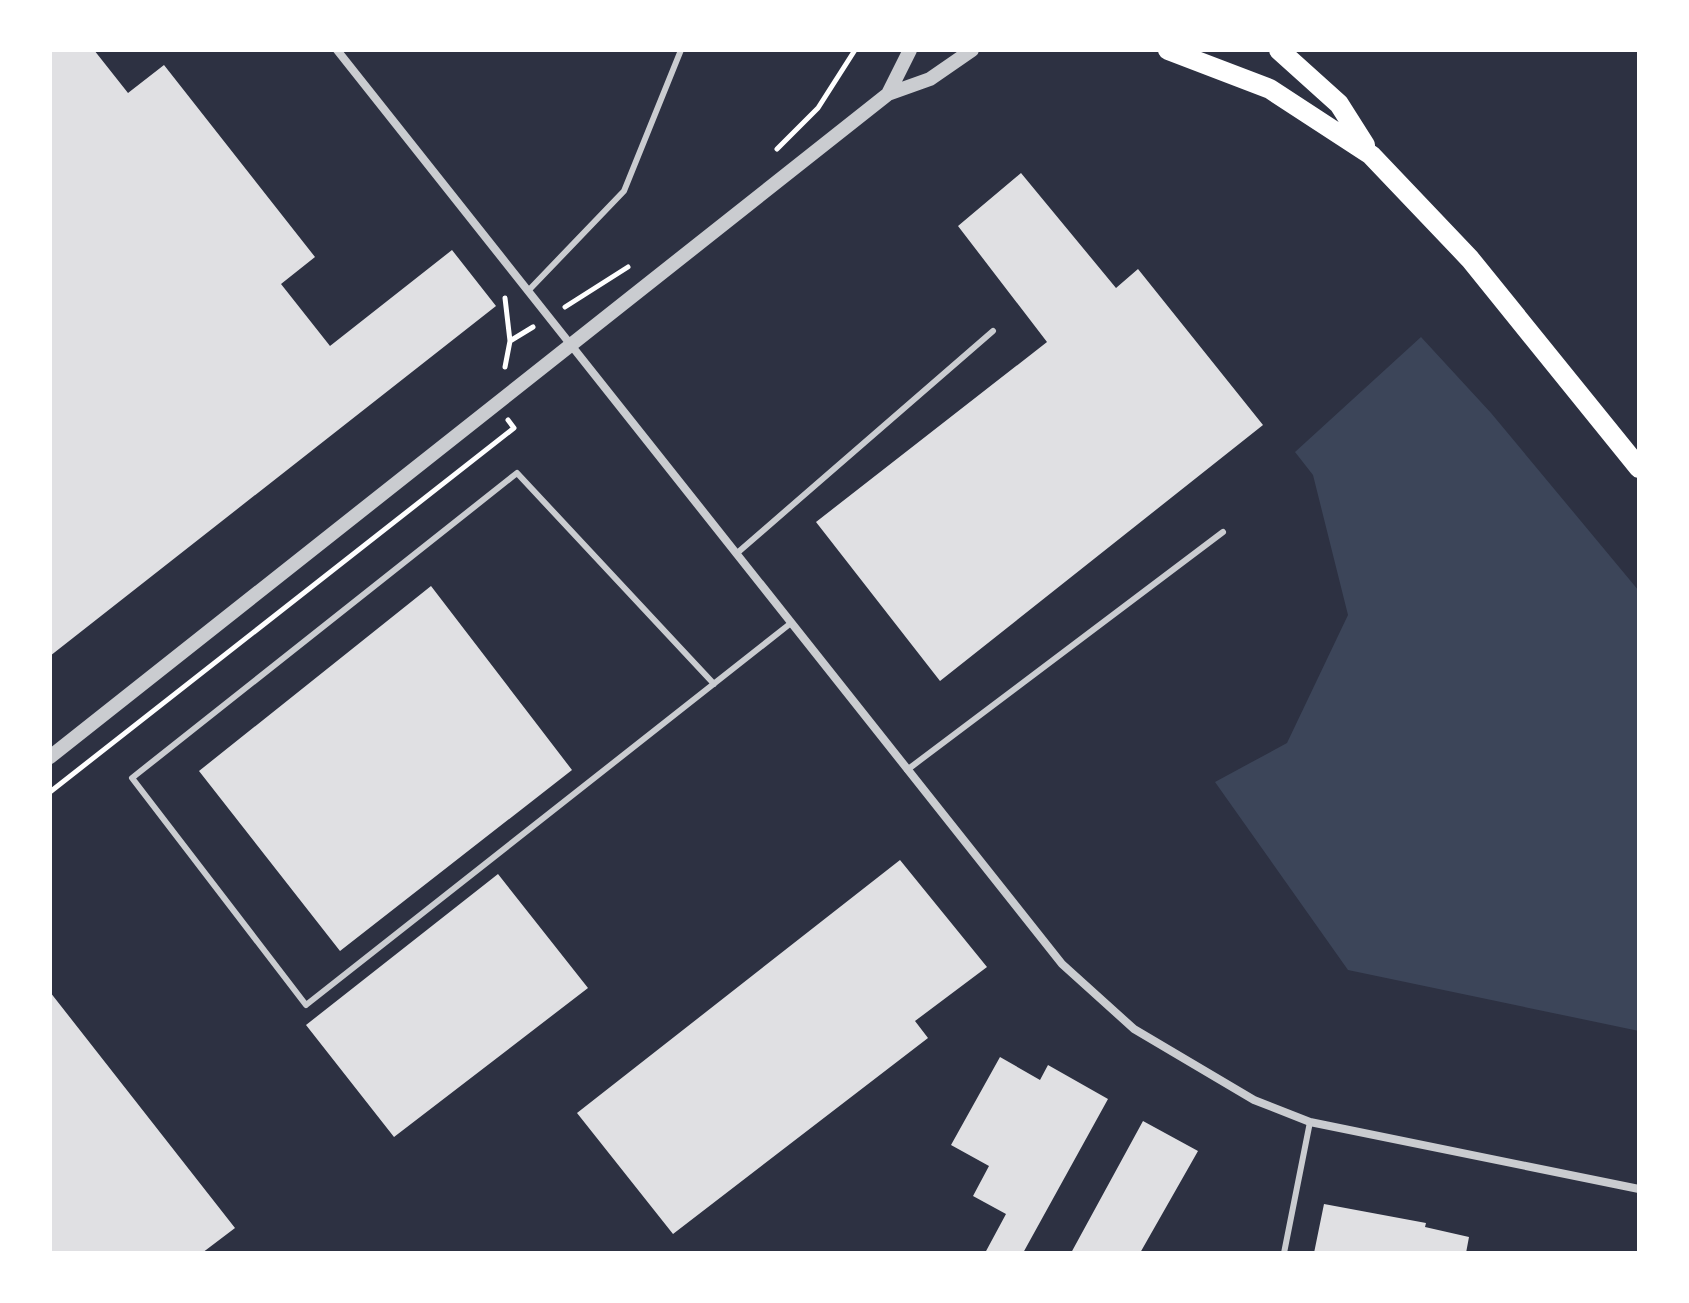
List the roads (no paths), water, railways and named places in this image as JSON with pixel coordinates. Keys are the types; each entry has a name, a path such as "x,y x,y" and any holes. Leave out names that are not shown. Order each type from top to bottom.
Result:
{"main road":[{"path":"1168,50 1270,89 1371,155"},
{"path":"1279,50 1339,104 1371,155 1470,259 1639,468"}],"street":[{"path":"337,50 1062,964 1134,1029 1254,1100 1310,1122 1639,1189"},
{"path":"888,94 910,50"},
{"path":"50,757 888,94 930,79 972,50"}],"lane":[{"path":"528,291 624,191 681,50"},
{"path":"736,554 993,331"},
{"path":"714,684 517,473 132,778 306,1005 714,684 791,623"},
{"path":"907,770 1223,532"},
{"path":"1284,1253 1310,1122"}]}
